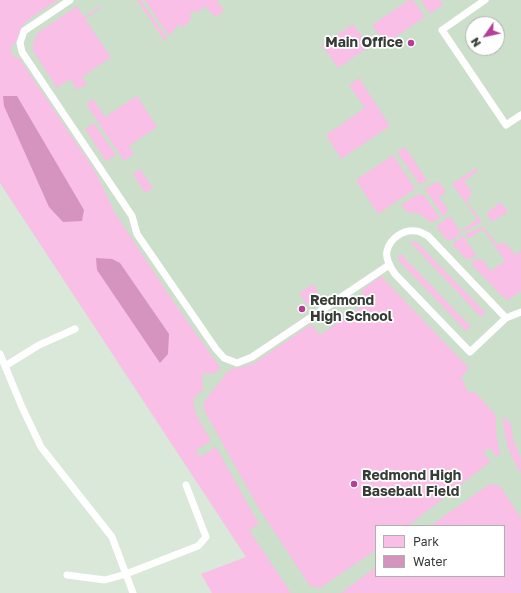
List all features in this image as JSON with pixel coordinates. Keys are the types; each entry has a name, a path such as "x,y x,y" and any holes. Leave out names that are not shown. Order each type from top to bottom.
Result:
{"lane":[{"path":"70,0 24,31 20,43 22,52 132,216 137,234 216,349 224,358 237,363 252,357 389,265"},
{"path":"485,0 442,30 506,125 521,115"},
{"path":"506,318 428,236 417,230 406,232 394,237 387,251 389,265 395,274 470,352 506,318 521,312"},
{"path":"5,366 39,344 75,329"},
{"path":"0,354 22,407 41,447 112,537 133,593"},
{"path":"67,575 104,580 126,574 198,546 206,537 186,485"}],"shaded area":[{"name":"Redmond High School","path":"22,0 521,0 521,593 270,593 0,183 0,15"}],"green space":[{"path":"0,0 58,0 34,16 22,27 16,41 10,48 13,56 19,58 95,171 115,213 175,304 220,367 218,371 214,373 202,373 203,390 196,395 194,399 197,415 211,441 196,450 200,457 216,447 259,524 249,530 291,593 212,593 201,574 246,557 0,183"},
{"path":"137,0 141,0 167,38 164,40"},
{"path":"145,0 217,0 224,11 215,17 205,6 198,13 195,10 189,15 192,18 183,28 179,24 169,36"},
{"path":"409,0 413,0 425,17 385,44 372,25"},
{"path":"421,0 440,0 443,5 430,14"},
{"path":"77,6 84,17 101,6 102,7 85,19 111,57 82,77 87,84 77,90 70,79 57,88 32,49 35,37 39,32"},
{"path":"353,24 369,47 338,68 322,45"},
{"path":"359,78 390,126 341,159 326,135 365,108 349,85"},
{"path":"137,96 157,127 129,146 134,154 124,161 86,104 93,99 105,117"},
{"path":"94,123 116,155 106,161 85,129"},
{"path":"405,147 427,180 420,185 397,152"},
{"path":"393,155 415,189 378,214 356,180"},
{"path":"476,168 478,171 464,181 472,192 470,194 471,197 466,201 482,222 463,232 462,230 477,219 452,184"},
{"path":"140,169 153,188 145,193 133,174"},
{"path":"438,181 446,192 439,197 448,209 446,211 447,213 443,216 425,189"},
{"path":"418,194 424,195 440,218 430,222 420,214 407,212 401,205"},
{"path":"501,202 508,212 492,222 486,213"},
{"path":"448,217 451,217 461,233 452,240 447,240 436,227"},
{"path":"484,227 497,245 502,242 504,245 506,243 515,255 521,250 521,291 508,300 502,296 471,264 478,258 480,261 482,259 491,271 505,261 483,229 468,239 465,234"},
{"path":"463,236 476,255 471,259 466,259 452,244"},
{"path":"413,241 418,243 486,313 481,317 410,242"},
{"path":"400,253 471,327 466,331 400,262 398,258"},
{"name":"Redmond High Baseball Field","path":"381,276 469,368 461,378 470,394 474,391 494,413 500,454 496,457 490,448 483,452 490,462 409,525 375,525 375,551 320,588 310,586 258,507 203,408 204,402 228,371 253,364 310,325 313,326 320,335 368,302 362,293 362,290"},
{"path":"313,284 320,296 307,305 299,293"},
{"path":"503,416 511,424 513,439 521,459 521,473 508,446 504,431"},
{"path":"490,484 500,486 521,518 521,593 341,593 375,568 375,577 505,577 505,525 431,525"}],"water":[{"path":"3,96 17,96 84,210 82,221 63,222 49,207 4,106"},
{"path":"96,258 112,259 120,263 169,334 168,354 160,363 97,270"}],"place":[{"name":"Main Office","path":"411,43"},
{"name":"Redmond High School","path":"302,309"},
{"name":"Redmond High Baseball Field","path":"354,484"}]}
